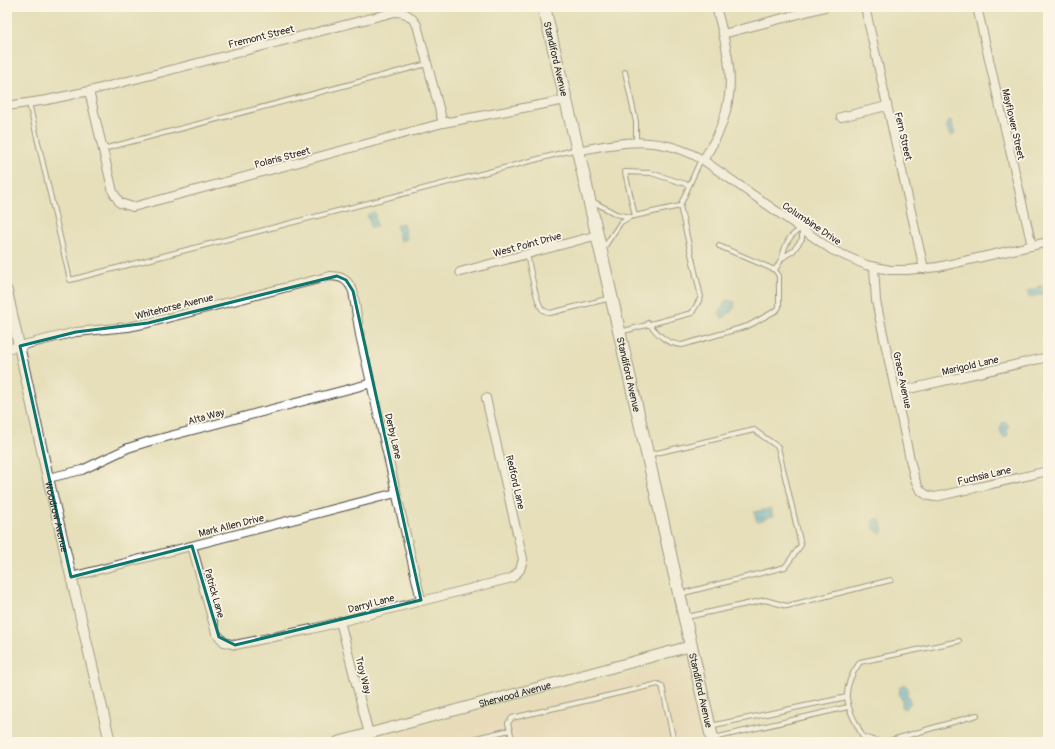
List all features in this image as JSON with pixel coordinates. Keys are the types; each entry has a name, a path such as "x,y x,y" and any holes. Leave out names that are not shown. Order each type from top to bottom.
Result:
{"main road":[{"name":"Standiford Avenue","path":"544,7 590,199 684,618 713,740"}],"street":[{"path":"702,159 713,145 728,108 730,74 724,34 716,7"},
{"path":"724,34 825,7"},
{"name":"Fern Street","path":"865,7 924,269"},
{"name":"Mayflower Street","path":"978,7 1032,246"},
{"name":"Fremont Street","path":"7,106 89,91 395,12 402,12 413,19 417,25 443,123"},
{"name":"Polaris Street","path":"89,91 102,150 116,198 122,204 133,207 443,123 566,100"},
{"path":"841,117 887,106"},
{"name":"Columbine Drive","path":"578,150 616,142 636,141 667,145 702,159 832,250 849,259 874,267 890,270 924,269 1048,242"},
{"name":"West Point Drive","path":"460,272 598,235"},
{"name":"Grace Avenue","path":"874,267 876,301 916,485 924,494"},
{"name":"Whitehorse Avenue","path":"7,349 76,332 128,327 148,323 330,276 344,278"},
{"name":"Derby Lane","path":"344,278 350,285 352,291 420,600"},
{"name":"Woodrow Avenue","path":"7,291 48,478 110,742"},
{"name":"Marigold Lane","path":"896,392 1048,357"},
{"name":"Alta Way","path":"48,478 82,470 128,448 147,442 372,383"},
{"name":"Redford Lane","path":"486,398 523,559 520,570"},
{"name":"Fuchsia Lane","path":"924,494 935,497 1048,471"},
{"name":"Mark Allen Drive","path":"71,577 396,493"},
{"name":"Patrick Lane","path":"192,546 216,634 224,642"},
{"name":"Darryl Lane","path":"224,642 235,645 340,621 512,578 520,570"},
{"name":"Troy Way","path":"340,621 369,734"},
{"name":"Sherwood Avenue","path":"338,742 691,646"}],"lane":[{"path":"102,150 427,64"},
{"path":"625,72 636,122 636,141"},
{"path":"29,103 70,280 578,150"},
{"path":"620,332 692,313 702,297 680,206 702,159"},
{"path":"635,216 625,172 651,173 689,185"},
{"path":"590,199 616,214 630,217"},
{"path":"602,252 621,222 630,217 680,206"},
{"path":"775,270 782,258 785,246 793,232 802,229 802,239 793,251 782,258"},
{"path":"648,324 662,339 673,345 682,345 748,326 780,308 779,276 775,270 719,246"},
{"path":"526,254 538,301 542,309 546,312 550,314 612,297"},
{"path":"647,455 754,430 778,447 801,545 785,567 679,594"},
{"path":"684,618 765,600 787,606 891,580"},
{"path":"880,742 863,737 848,707 847,697 850,676 860,662 959,641"},
{"path":"513,742 508,723 512,718 658,684 662,686 674,742"},
{"path":"709,726 847,697"},
{"path":"713,740 848,707"},
{"path":"885,742 977,715"},
{"path":"459,742 510,730"}],"highlighted area":[{"path":"337,276 346,280 353,291 421,600 235,645 219,637 192,546 71,577 20,346 76,332 148,323"}],"shaded area":[{"path":"682,663 700,742 361,742"}],"water":[{"path":"951,120 955,134 952,136 949,135 946,125 948,121"},
{"path":"375,212 377,227 370,227 370,221 367,216 368,214"},
{"path":"403,223 407,239 400,241 396,225"},
{"path":"1039,285 1043,287 1043,294 1029,298 1027,291 1037,288"},
{"path":"726,300 735,302 734,309 722,318 719,314"},
{"path":"1006,422 1009,426 1007,429 1008,435 1004,438 1001,435 1000,429 1002,423"},
{"path":"771,508 773,516 757,522 754,512"},
{"path":"876,518 880,520 883,530 881,534 873,527 873,520"},
{"path":"904,684 908,688 907,693 911,703 905,709 902,707 902,700 899,695 900,687"}]}
